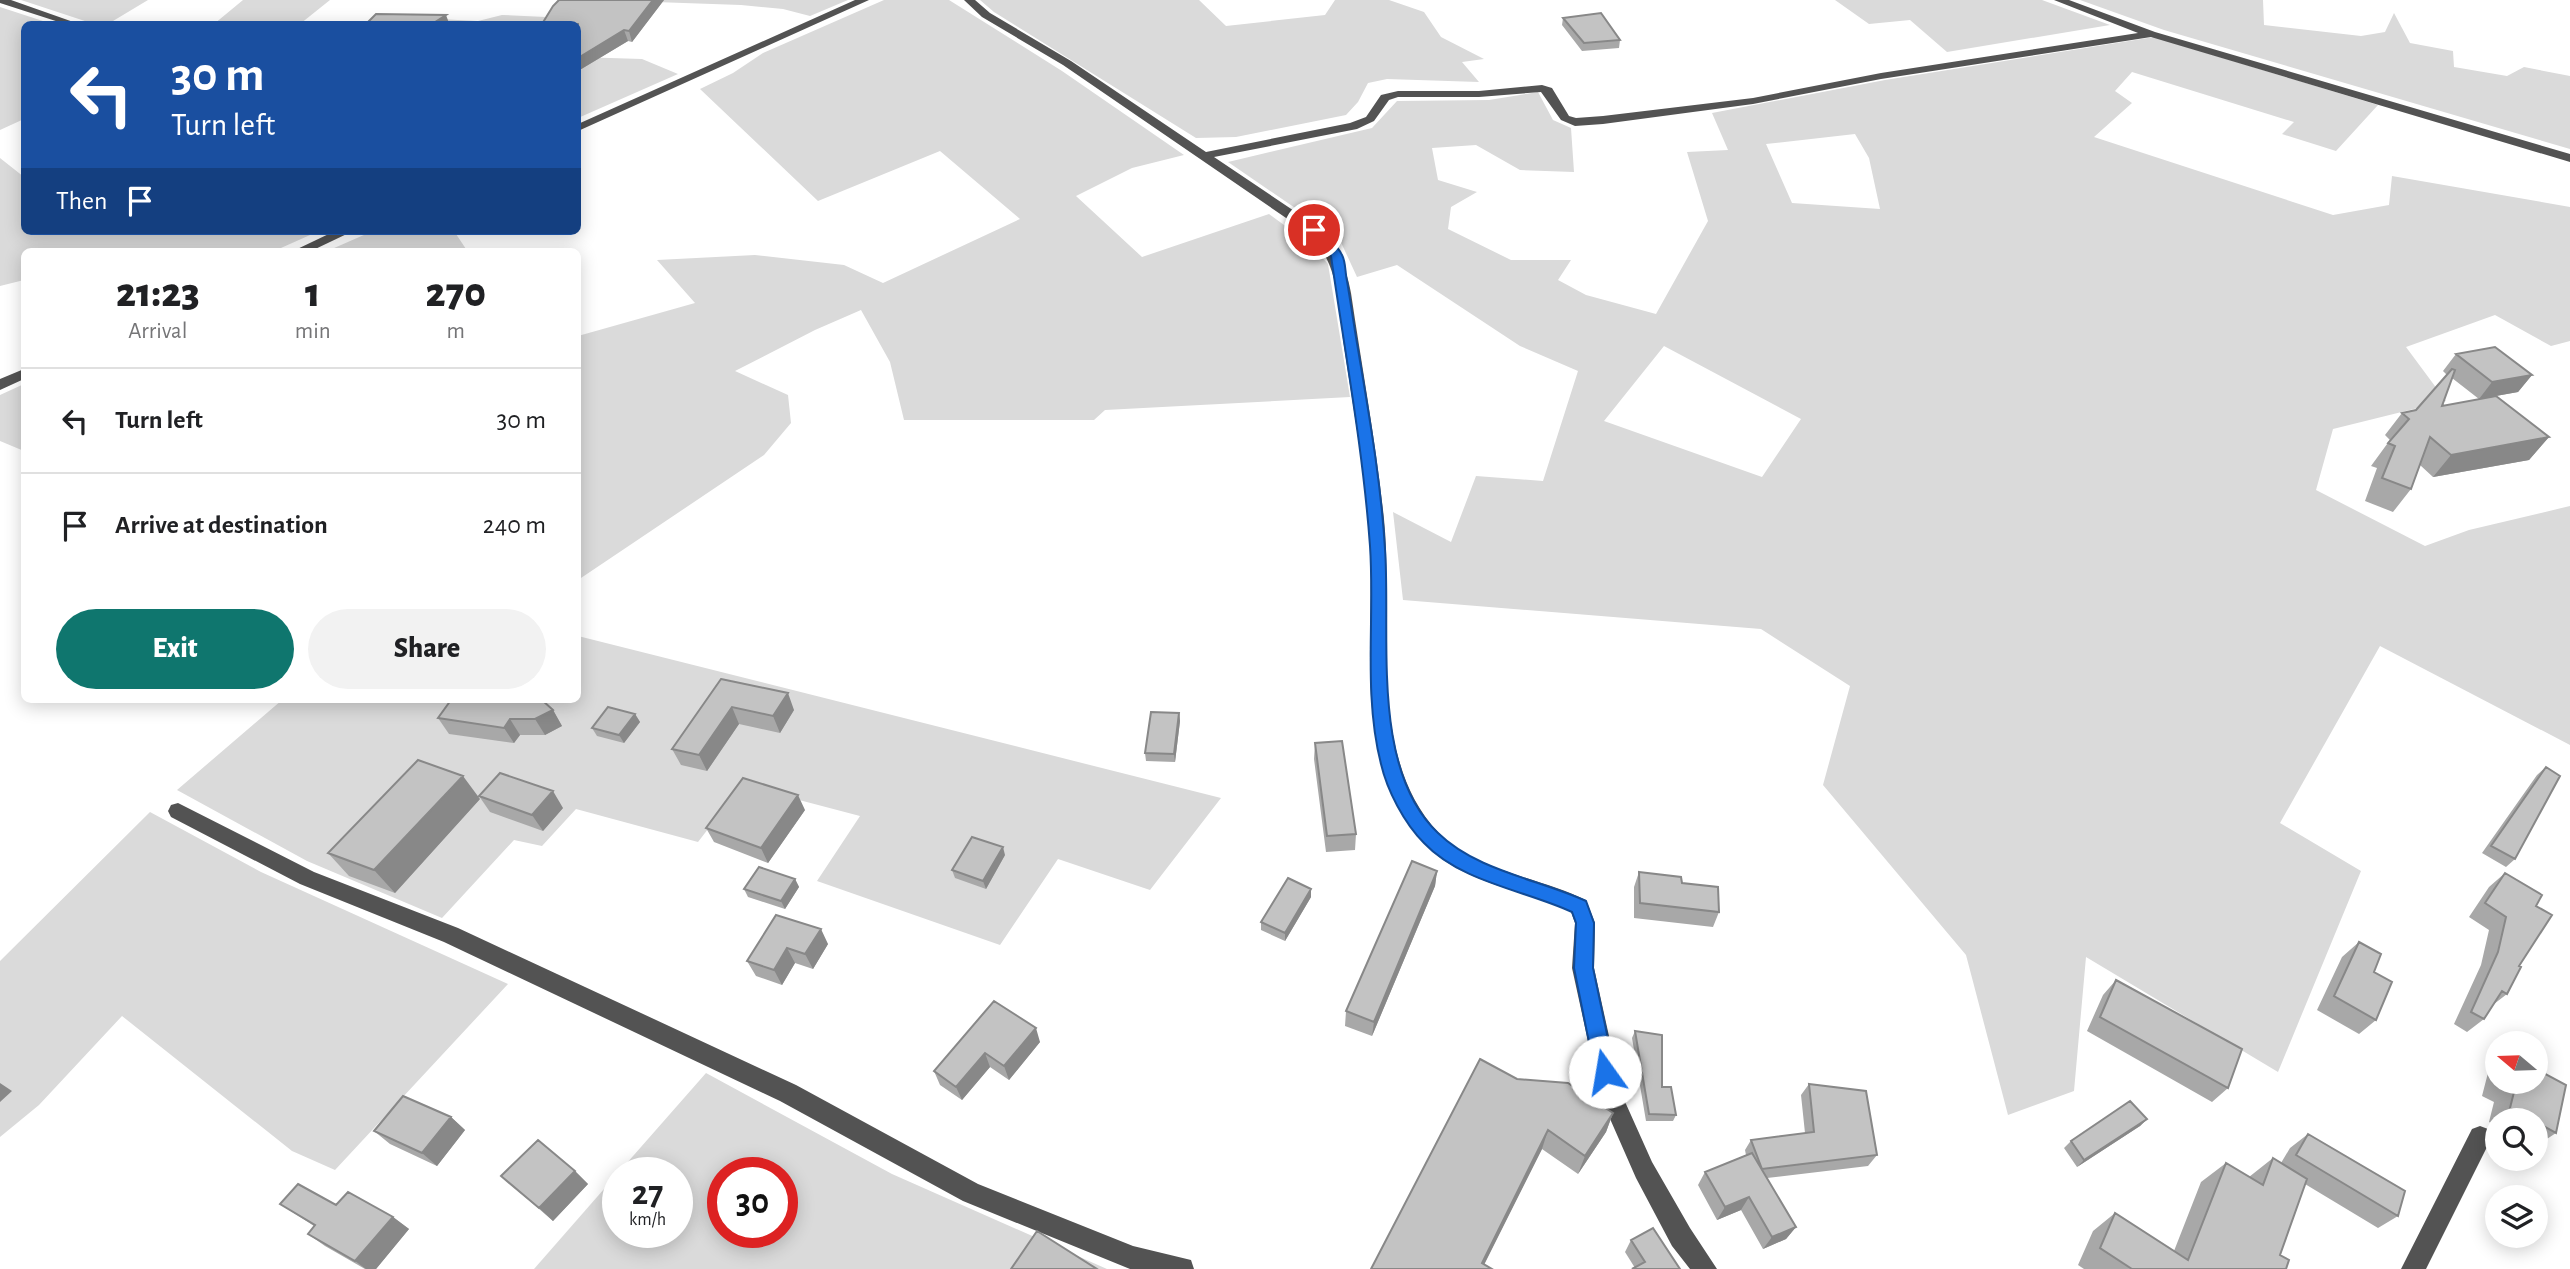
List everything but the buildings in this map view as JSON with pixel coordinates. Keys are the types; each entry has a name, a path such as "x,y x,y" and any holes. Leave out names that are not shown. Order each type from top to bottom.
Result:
{"street":[{"path":"581,127 864,0"},
{"path":"969,0 986,15 1067,63 1314,230 1336,256 1369,457 1378,549 1381,702 1388,762 1395,782 1430,838 1450,853 1486,872 1570,901 1583,912 1583,968 1611,1096 1644,1170 1681,1237 1705,1269"},
{"path":"2059,0 2151,34 2570,158"},
{"path":"0,1 64,21"},
{"path":"1202,156 1353,126 1370,119 1385,97 1398,94 1479,94 1542,88 1548,90 1565,118 1574,121 1603,120 1753,101 1881,76 2151,34"},
{"path":"307,248 337,235"},
{"path":"0,385 21,375"},
{"path":"178,811 307,878 451,935 789,1093 971,1194 1133,1258 1182,1269"},
{"path":"2413,1269 2480,1136"}],"shaded area":[{"path":"21,0 148,0 113,21 85,21"},
{"path":"243,0 330,0 304,21 218,21"},
{"path":"563,0 848,0 810,16 783,9 741,5 655,2 581,23 581,21 478,21 502,15 546,17"},
{"path":"884,0 949,0 1062,71 1184,155 1132,168 1076,196 1142,257 1269,214 1310,244 1328,264 1350,397 1105,410 1094,420 904,420 890,362 861,310 735,371 788,395 791,423 764,455 581,578 581,335 695,303 657,260 755,255 844,265 883,283 1020,219 940,151 818,201 700,89 733,73 763,53"},
{"path":"980,0 1199,0 1226,26 1325,15 1335,0 1389,0 1424,12 1441,37 1484,59 1462,62 1479,82 1387,79 1368,83 1358,102 1346,115 1236,137 1196,138 994,12"},
{"path":"1835,0 2042,0 2110,25 1947,52 1910,20 1869,24"},
{"path":"2080,0 2263,0 2264,25 2361,36 2385,32 2394,13 2410,43 2453,51 2454,67 2507,76 2524,67 2570,76 2570,149 2164,30"},
{"path":"0,7 43,21 21,21 21,120 0,130"},
{"path":"378,16 478,21 372,21"},
{"path":"2154,37 2378,105 2336,151 2282,134 2294,122 2132,72 2115,91 2132,103 2094,137 2333,215 2389,205 2392,176 2570,207 2570,341 2551,346 2495,315 2406,347 2446,401 2333,429 2316,490 2425,546 2469,530 2570,506 2570,745 2380,646 2280,823 2361,871 2278,1072 2086,957 2074,1091 2008,1115 1966,955 1823,785 1850,686 1761,629 1403,600 1393,512 1451,542 1476,476 1543,481 1578,371 1520,346 1397,265 1357,277 1339,238 1228,162 1372,128 1397,101 1489,100 1538,92 1553,120 1571,128 1574,172 1520,170 1476,145 1432,148 1438,180 1477,192 1451,207 1448,229 1511,260 1571,260 1558,280 1586,295 1656,314 1708,221 1687,152 1728,150 1712,113 1885,80","holes":["1855,134 1869,158 1880,209 1792,203 1766,144","1664,346 1801,419 1762,477 1604,421"]},
{"path":"581,57 642,59 678,74 581,117"},
{"path":"0,158 21,175 21,235 310,235 281,248 21,248 21,281 0,286"},
{"path":"364,235 457,235 465,248 334,248"},
{"path":"21,385 21,450 0,441 0,395"},
{"path":"581,637 1221,798 1150,890 1058,859 1000,945 817,881 860,816 742,785 698,842 576,809 542,846 514,840 442,918 307,861 177,790 278,703 581,703"},
{"path":"150,812 261,872 508,984 335,1170 292,1151 122,1016 39,1105 0,1137 0,961"},
{"path":"706,1073 892,1174 1107,1269 534,1269 602,1191 602,1248 693,1248 693,1157 632,1157"}],"route":[{"path":"1314,230 1336,256 1340,271 1369,457 1378,549 1381,702 1388,762 1405,802 1430,838 1450,853 1486,872 1551,893 1579,906 1585,923 1583,968 1605,1072"}]}
